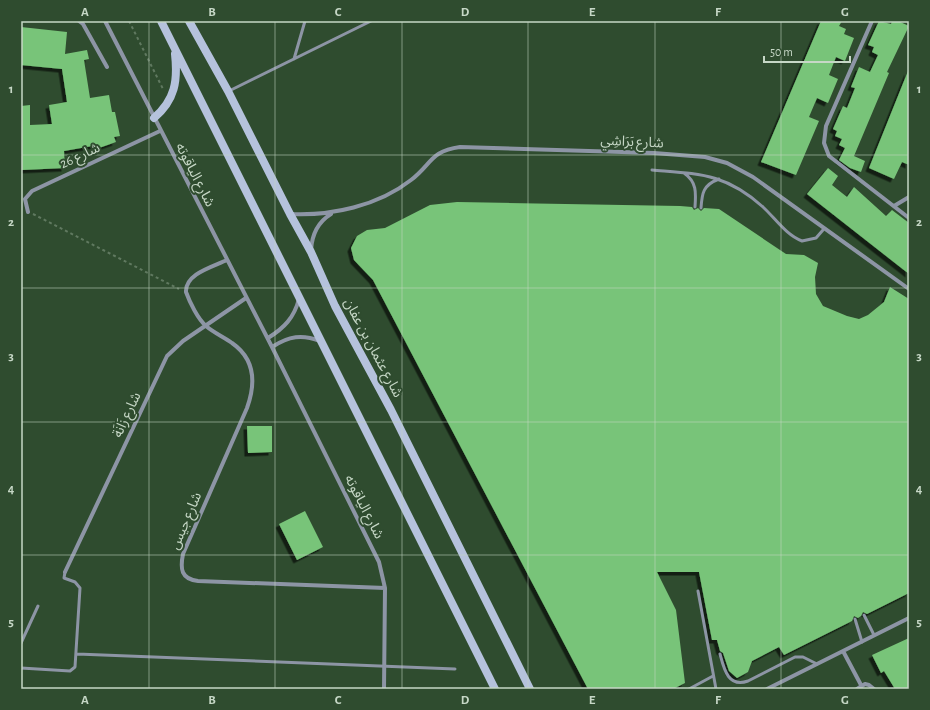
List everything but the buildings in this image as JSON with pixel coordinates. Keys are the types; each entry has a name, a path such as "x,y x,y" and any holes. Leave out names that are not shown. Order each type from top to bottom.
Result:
{"main road":[{"path":"161,21 494,688"},
{"name":"شارع عثمان بن عفان","path":"189,21 228,92 311,252 335,306 391,410 530,689"},
{"path":"154,118 169,102 174,92 177,78 174,48"}],"street":[{"path":"79,21 83,24 108,67"},
{"name":"شارع الياقوته","path":"105,21 160,131 268,338 379,562 385,588 384,689"},
{"path":"872,21 826,126 824,143 829,156 908,216"},
{"name":"شارع 26","path":"28,212 26,199 32,191 160,131"},
{"name":"شارع بَرَاشِي","path":"290,214 333,213 375,200 402,187 420,173 437,154 447,149 460,147 654,153 716,160 738,168 753,177 823,230 909,289"},
{"path":"894,206 909,197"},
{"name":"شارع بَرَاشِي","path":"311,252 312,242 319,224 333,213"},
{"path":"205,326 186,292 185,286 191,278 227,260"},
{"path":"268,338 285,327 291,319 299,297"},
{"name":"شارع زَانَة","path":"65,572 166,356 177,346 246,298"},
{"name":"شارع جيس","path":"205,326 242,352 250,363 253,377 253,388 247,408 182,554 182,573 187,578 198,581 385,588"},
{"path":"272,347 289,338 300,336 321,341"},
{"path":"767,689 909,618"},
{"path":"843,651 860,685"},
{"path":"857,689 860,685"},
{"path":"860,685 869,685 874,689"}],"lane":[{"path":"294,59 305,21"},
{"path":"228,92 371,21"},
{"path":"652,170 699,174 719,179 750,197 797,239 808,241 816,238 823,230"},
{"path":"684,173 692,179 696,188 695,207"},
{"path":"701,208 704,188 711,182 719,179"},
{"path":"21,668 70,671 75,667 80,588 75,582 64,578 65,572"},
{"path":"698,591 716,689"},
{"path":"21,643 38,606"},
{"path":"864,615 874,636"},
{"path":"855,619 862,642"},
{"path":"77,654 455,669"},
{"path":"720,654 726,675 732,681 740,683 748,681 791,658 803,657 817,664"},
{"path":"689,689 713,676"}],"path":[{"path":"129,21 169,102"},
{"path":"28,212 186,292"}]}
